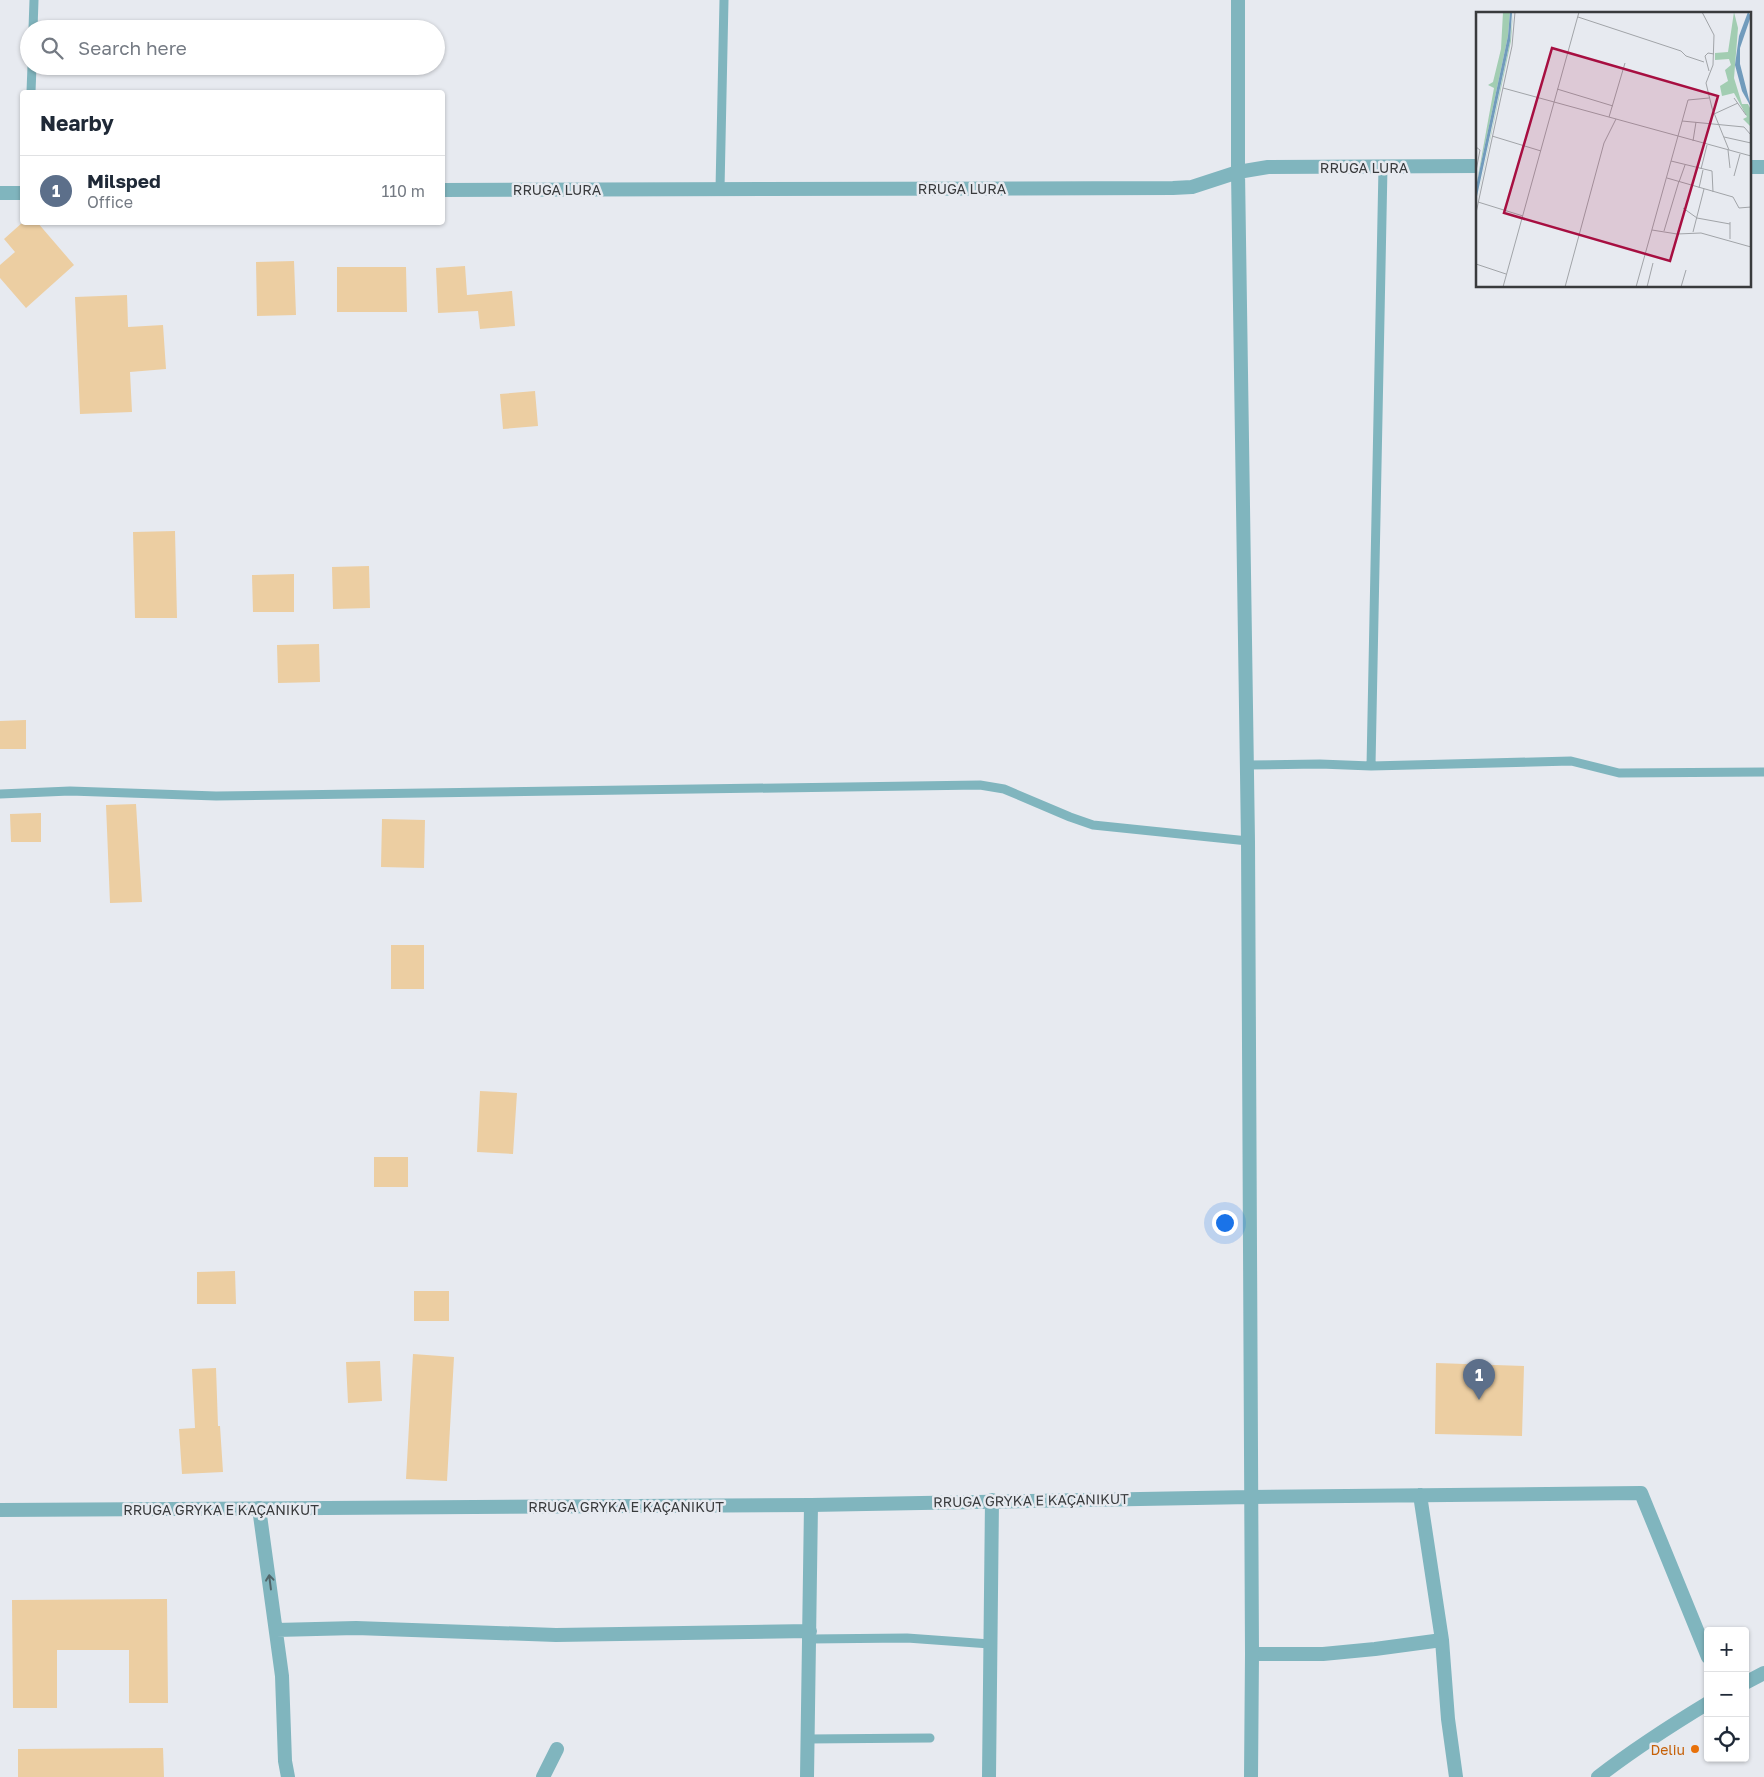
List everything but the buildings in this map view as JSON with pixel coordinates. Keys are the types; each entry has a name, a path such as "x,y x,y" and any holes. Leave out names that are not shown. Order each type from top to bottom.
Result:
{"street":[{"path":"1238,0 1238,172 1248,841 1252,1654 1250,1777"},
{"name":"RRUGA LURA","path":"445,190 1173,188 1192,187 1238,172 1268,167 1476,166"},
{"path":"0,193 20,193"},
{"name":"RRUGA GRYKA E KAÇANIKUT","path":"0,1510 811,1505 992,1500 1641,1493 1704,1647"},
{"path":"1420,1495 1442,1640 1448,1719 1456,1777"},
{"path":"989,1777 992,1500"},
{"path":"807,1777 811,1505"},
{"path":"259,1508 282,1676 285,1761 288,1777"},
{"path":"276,1630 356,1628 556,1635 810,1635"},
{"path":"1252,1654 1323,1654 1442,1640"},
{"path":"1749,1681 1764,1673"},
{"path":"1598,1777 1671,1725 1704,1705"},
{"path":"543,1777 556,1749"}],"lane":[{"path":"33,20 34,0"},
{"path":"720,189 724,0"},
{"path":"31,90 32,75"},
{"path":"1371,766 1383,167"},
{"path":"1247,765 1320,764 1371,766 1570,761 1619,773 1764,772"},
{"path":"0,794 70,792 216,796 980,785 1004,789 1093,825 1248,841"},
{"path":"810,1635 907,1638 990,1644"},
{"path":"808,1739 930,1738"}],"place":[{"name":"Milsped","path":"1479,1400"},
{"name":"Deliu","path":"1695,1749"}]}
